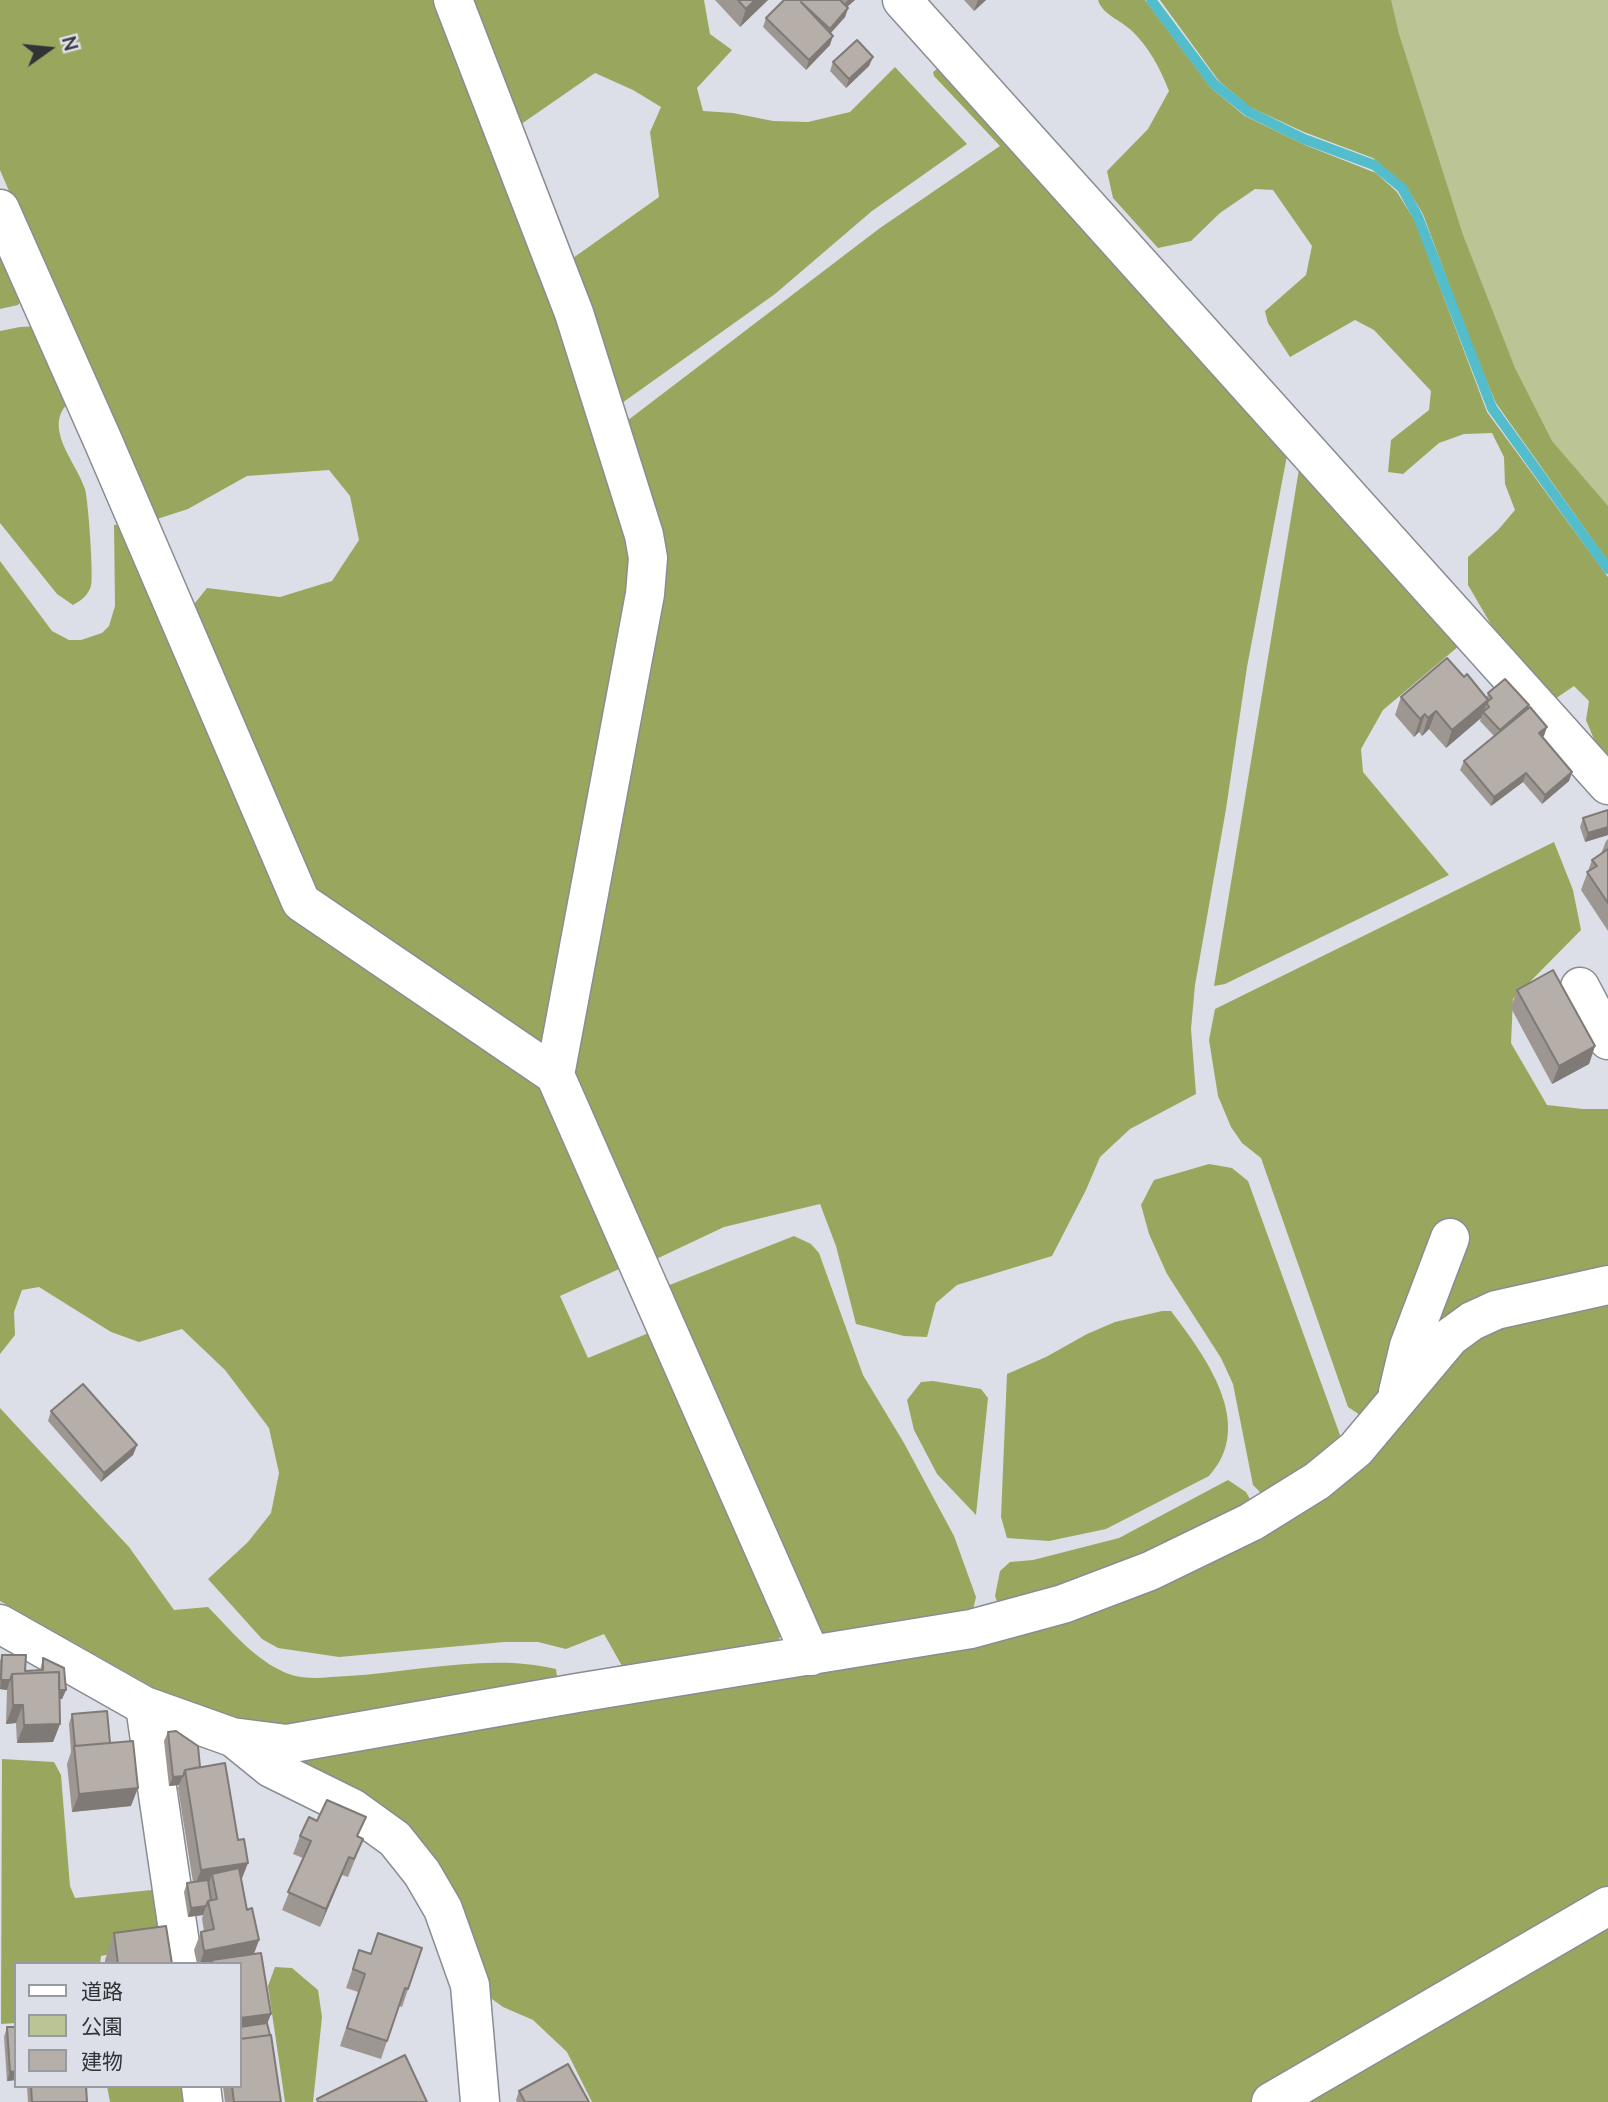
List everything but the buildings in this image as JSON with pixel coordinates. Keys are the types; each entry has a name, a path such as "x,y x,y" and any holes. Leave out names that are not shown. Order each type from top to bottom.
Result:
{"street":[{"path":"453,0 574,313 644,535 648,558 645,594 555,1075"},
{"path":"902,0 1608,785"},
{"path":"0,209 301,901 555,1075 811,1656"},
{"path":"1580,987 1608,1040"},
{"path":"1396,1401 1409,1346 1450,1238"},
{"path":"1,1627 145,1706 232,1737 287,1744 563,1695 971,1629 1063,1604 1150,1571 1251,1522 1317,1481 1356,1449 1450,1337 1472,1321 1496,1310 1608,1284"},
{"path":"145,1706 183,1962"},
{"path":"232,1737 271,1769 352,1808 394,1839 422,1873 443,1909 470,1985 480,2102"},
{"path":"1271,2102 1608,1906"}],"green space":[{"path":"0,0 442,0 599,432 637,571 547,1040 528,1042 309,883 191,608 207,588 280,597 332,581 359,540 350,496 329,470 247,476 188,509 151,521 0,170"},
{"path":"469,0 704,0 710,34 732,50 697,88 703,111 733,113 773,121 808,122 850,112 895,67 967,144 872,211 775,294 615,408 566,263 659,197 650,132 661,107 633,90 595,73 517,127"},
{"path":"1098,0 1145,0 1211,88 1245,116 1305,145 1376,173 1397,192 1415,221 1487,412 1608,577 1608,754 1598,749 1586,720 1589,701 1574,686 1552,701 1496,633 1468,585 1468,557 1498,530 1515,510 1505,484 1504,457 1492,433 1464,434 1439,443 1403,474 1388,472 1391,440 1429,410 1431,391 1374,330 1355,320 1290,357 1268,323 1265,311 1306,275 1312,246 1273,190 1255,189 1220,213 1191,241 1158,248 1113,198 1107,171 1148,129 1169,91 1158,66 1143,43 1131,30 1103,9"},
{"path":"1160,0 1608,0 1608,561 1496,403 1423,214 1406,186 1373,158 1304,132 1250,107 1219,81"},
{"path":"1160,0 1391,0 1399,34 1463,235 1515,368 1552,441 1608,506 1608,561 1496,403 1423,214 1406,186 1373,158 1304,132 1250,107 1219,81"},
{"path":"947,61 1289,445 1247,667 1226,809 1195,985 1191,1029 1196,1094 1130,1129 1100,1157 1052,1256 957,1285 936,1303 927,1337 904,1336 856,1324 836,1246 820,1204 724,1227 652,1261 572,1087 654,597 619,427 880,228 1000,146 934,76 933,72"},
{"path":"0,241 24,295 18,305 0,309"},
{"path":"39,326 69,402 62,412 60,434 86,495 92,580 86,595 73,605 57,594 0,523 0,331"},
{"path":"1301,457 1466,640 1383,710 1361,749 1363,772 1449,875 1225,984 1214,986"},
{"path":"125,524 293,910 541,1085 628,1265 560,1296 588,1358 656,1330 785,1626 774,1650 626,1673 604,1634 566,1649 538,1642 504,1642 339,1657 278,1648 262,1639 208,1579 248,1542 271,1513 279,1473 269,1428 225,1370 182,1329 139,1342 111,1332 39,1287 22,1290 14,1312 15,1335 0,1354 0,561 52,631 69,640 81,640 102,633 109,626 115,606 114,525"},
{"path":"1554,842 1573,890 1581,930 1513,999 1511,1043 1547,1105 1608,1109 1608,1269 1495,1299 1366,1419 1348,1407 1261,1158 1242,1143 1231,1127 1218,1096 1209,1040 1215,1009"},
{"path":"1209,1164 1232,1168 1248,1181 1340,1435 1338,1452 1268,1500 1253,1485 1233,1384 1221,1358 1167,1274 1149,1234 1141,1205 1154,1180"},
{"path":"794,1236 811,1244 819,1253 863,1375 904,1443 954,1536 976,1597 972,1614 829,1640 815,1633 667,1286"},
{"path":"1608,1297 1608,1897 1252,2102 592,2102 567,2052 533,2020 503,2007 485,1994 435,1880 274,1758 798,1669 1254,1532 1482,1328"},
{"path":"1171,1311 1198,1348 1220,1390 1227,1413 1228,1434 1223,1456 1209,1476 1106,1529 1049,1541 1007,1538 1001,1517 1007,1374 1115,1322"},
{"path":"933,1381 981,1389 988,1398 976,1515 937,1474 914,1430 907,1400 921,1382"},
{"path":"0,1408 129,1547 174,1610 208,1607 250,1650 288,1674 322,1678 452,1665 505,1663 556,1669 558,1684 295,1729 247,1723 179,1702 0,1601"},
{"path":"1228,1480 1246,1492 1251,1501 1142,1562 1000,1609 995,1596 1000,1571 1010,1562 1033,1560 1119,1538"},
{"path":"2,1759 54,1762 61,1775 70,1886 75,1898 161,1889 169,1941 101,1956 100,1962 14,1962 14,2023 1,2024"},
{"path":"1608,1918 1608,2102 1290,2102"},
{"path":"275,1967 292,1968 318,1990 322,2017 313,2102 285,2102 268,1986"},
{"path":"107,2088 190,2088 191,2102 110,2102"}],"waterway":[{"path":"1151,0 1214,84 1249,112 1304,139 1374,165 1402,188 1418,217 1492,408 1608,569"}]}
